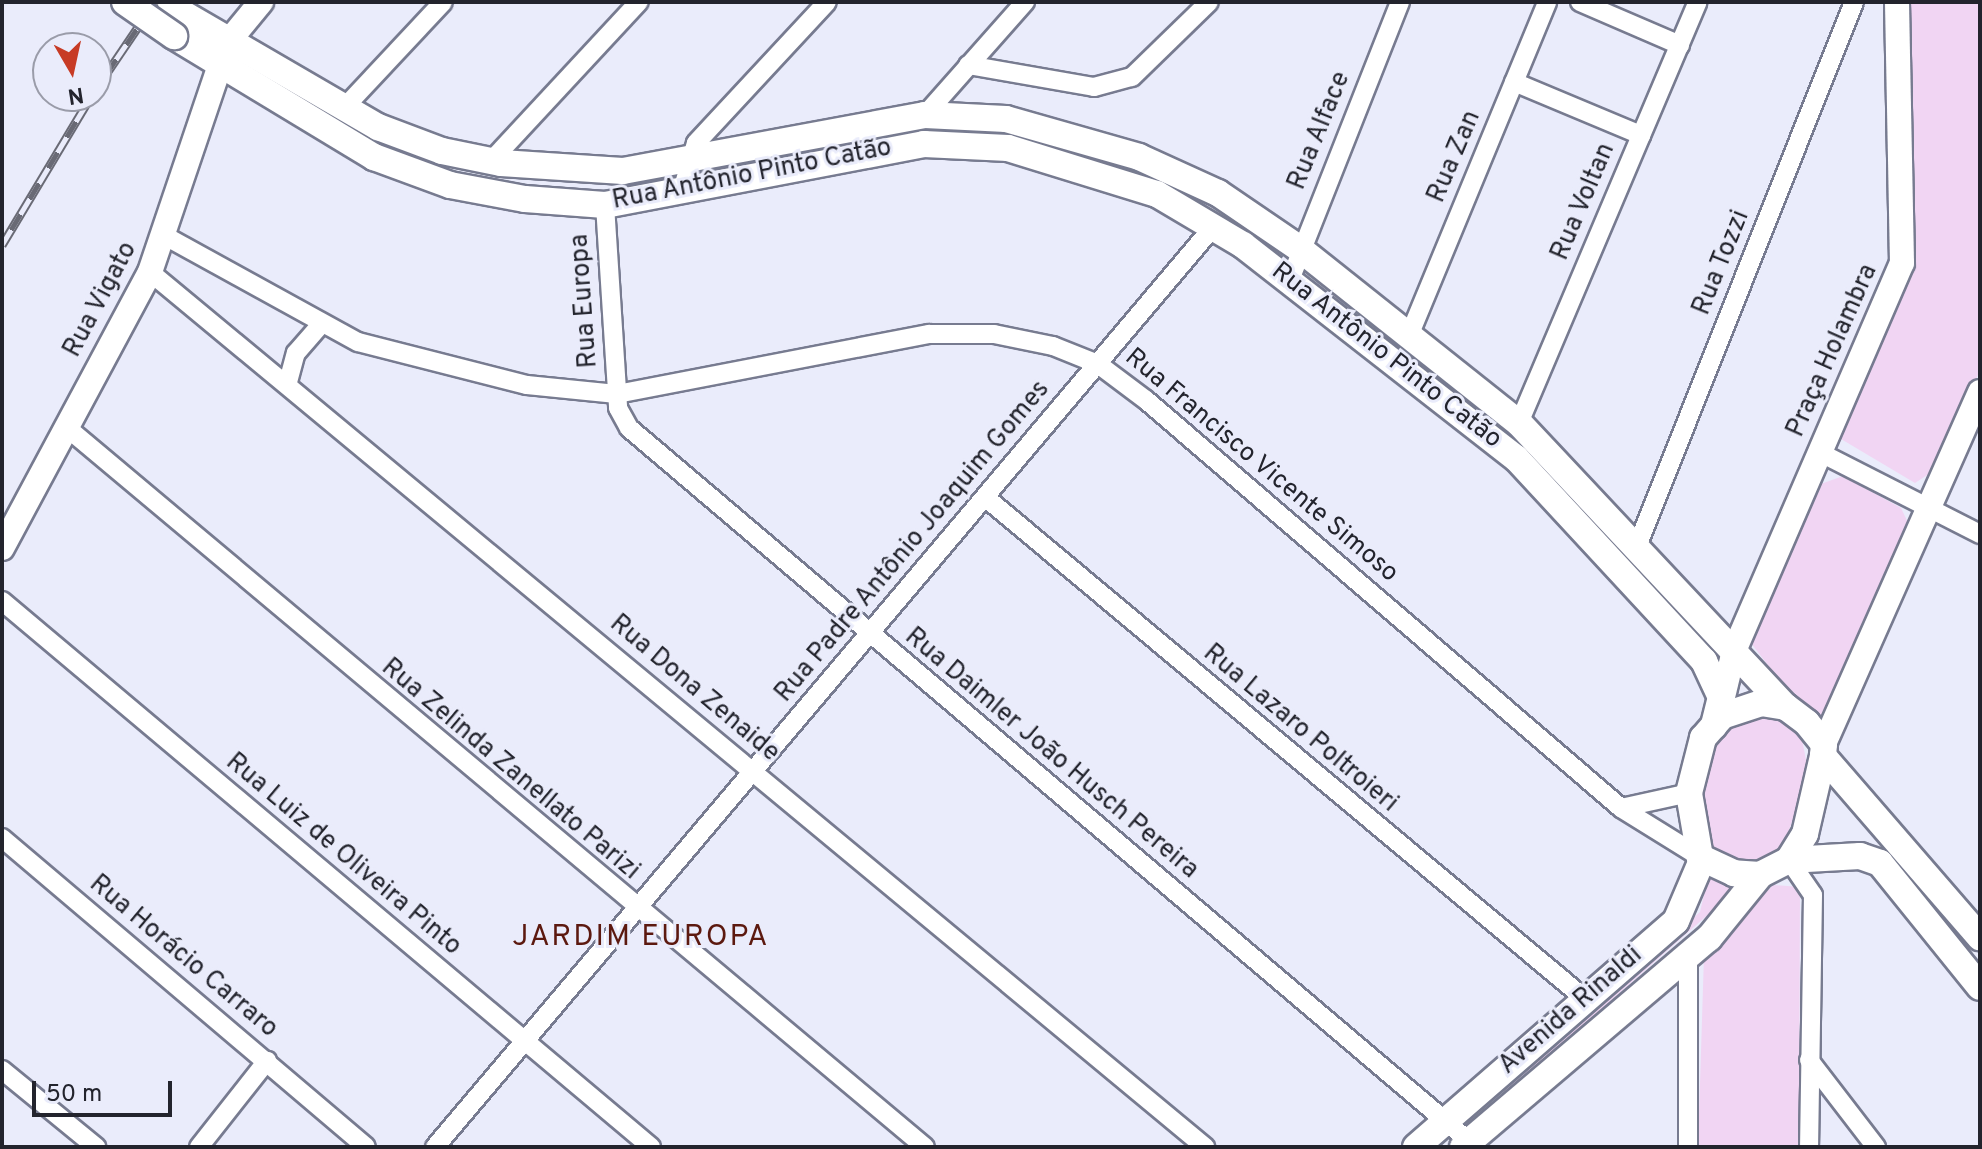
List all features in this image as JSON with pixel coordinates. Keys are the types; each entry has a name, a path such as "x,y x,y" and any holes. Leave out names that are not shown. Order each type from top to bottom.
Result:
{"main road":[{"name":"Rua Antônio Pinto Catão","path":"125,2 174,18 374,157 450,185 605,205 681,194 860,151 924,144 1008,148 1157,194 1213,227 1290,280 1516,458 1695,651 1717,715"},
{"name":"Rua Antônio Pinto Catão","path":"224,54 442,151 491,161 623,171 688,163 925,115 1006,119 1081,136 1218,193 1411,331 1519,423 1638,544 1786,707"},
{"path":"1980,937 1786,707 1740,705 1717,715 1699,750 1689,793 1701,859 1760,875 1789,860 1860,856 1880,863 1980,987"},
{"path":"1789,860 1805,834 1824,750"},
{"name":"Avenida Rinaldi","path":"1416,1147 1676,921 1701,859"},
{"name":"Avenida Rinaldi","path":"1469,1145 1738,910 1760,875"}],"street":[{"name":"Rua Vigato","path":"2,548 150,272 165,236 224,54 261,2"},
{"path":"343,109 443,2"},
{"path":"491,161 639,2"},
{"path":"681,194 696,143 827,2"},
{"path":"925,115 1025,2"},
{"path":"968,65 1094,87 1119,81 1142,68 1209,2"},
{"name":"Rua Alface","path":"1290,280 1400,2"},
{"name":"Rua Zan","path":"1411,331 1547,2"},
{"path":"1580,2 1680,45"},
{"name":"Rua Voltan","path":"1519,423 1698,2"},
{"name":"Rua Tozzi","path":"1638,544 1854,2"},
{"name":"Praça Holambra","path":"1717,715 1734,651 1902,263 1897,2"},
{"path":"1514,82 1641,135"},
{"name":"Rua Europa","path":"605,205 617,394"},
{"name":"Rua Padre Antônio Joaquim Gomes","path":"435,1147 1213,227"},
{"name":"Rua Francisco Vicente Simoso","path":"165,236 320,325 475,377 617,394 929,334 1025,338 1098,364 1621,808 1701,859"},
{"name":"Rua Dona Zenaide","path":"150,272 288,382 1205,1147"},
{"path":"288,382 296,353 320,325"},
{"path":"1824,750 1980,392"},
{"name":"Rua Daimler João Husch Pereira","path":"617,394 629,428 868,635 1446,1120 1469,1145"},
{"name":"Rua Zelinda Zanellato Parizi","path":"65,426 635,910 925,1147"},
{"path":"1819,452 1980,534"},
{"name":"Rua Lazaro Poltroieri","path":"985,497 1584,998"},
{"name":"Rua Luiz de Oliveira Pinto","path":"2,601 651,1147"},
{"path":"1621,808 1689,793"},
{"name":"Rua Horácio Carraro","path":"2,838 366,1147"},
{"path":"1789,860 1813,895 1809,1147"},
{"path":"1688,954 1688,1147"},
{"path":"1809,1060 1876,1147"},
{"path":"199,1147 267,1061"},
{"path":"2,1070 96,1147"}],"shaded area":[{"path":"1908,2 1980,2 1980,370 1938,468 1915,483 1841,439 1904,285"},
{"path":"1843,476 1901,508 1911,529 1819,720 1808,718 1751,643 1818,485"},
{"path":"1772,713 1801,734 1809,776 1779,857 1742,868 1711,850 1698,810 1719,733 1734,716"},
{"path":"1709,873 1735,886 1729,896 1505,1094 1503,1086 1700,912"},
{"path":"1773,885 1800,887 1799,1147 1698,1147 1704,955"}],"railway":[{"path":"112,65 155,2"},
{"path":"2,245 81,112"}],"district":[{"name":"JARDIM EUROPA","path":"641,938"}]}
